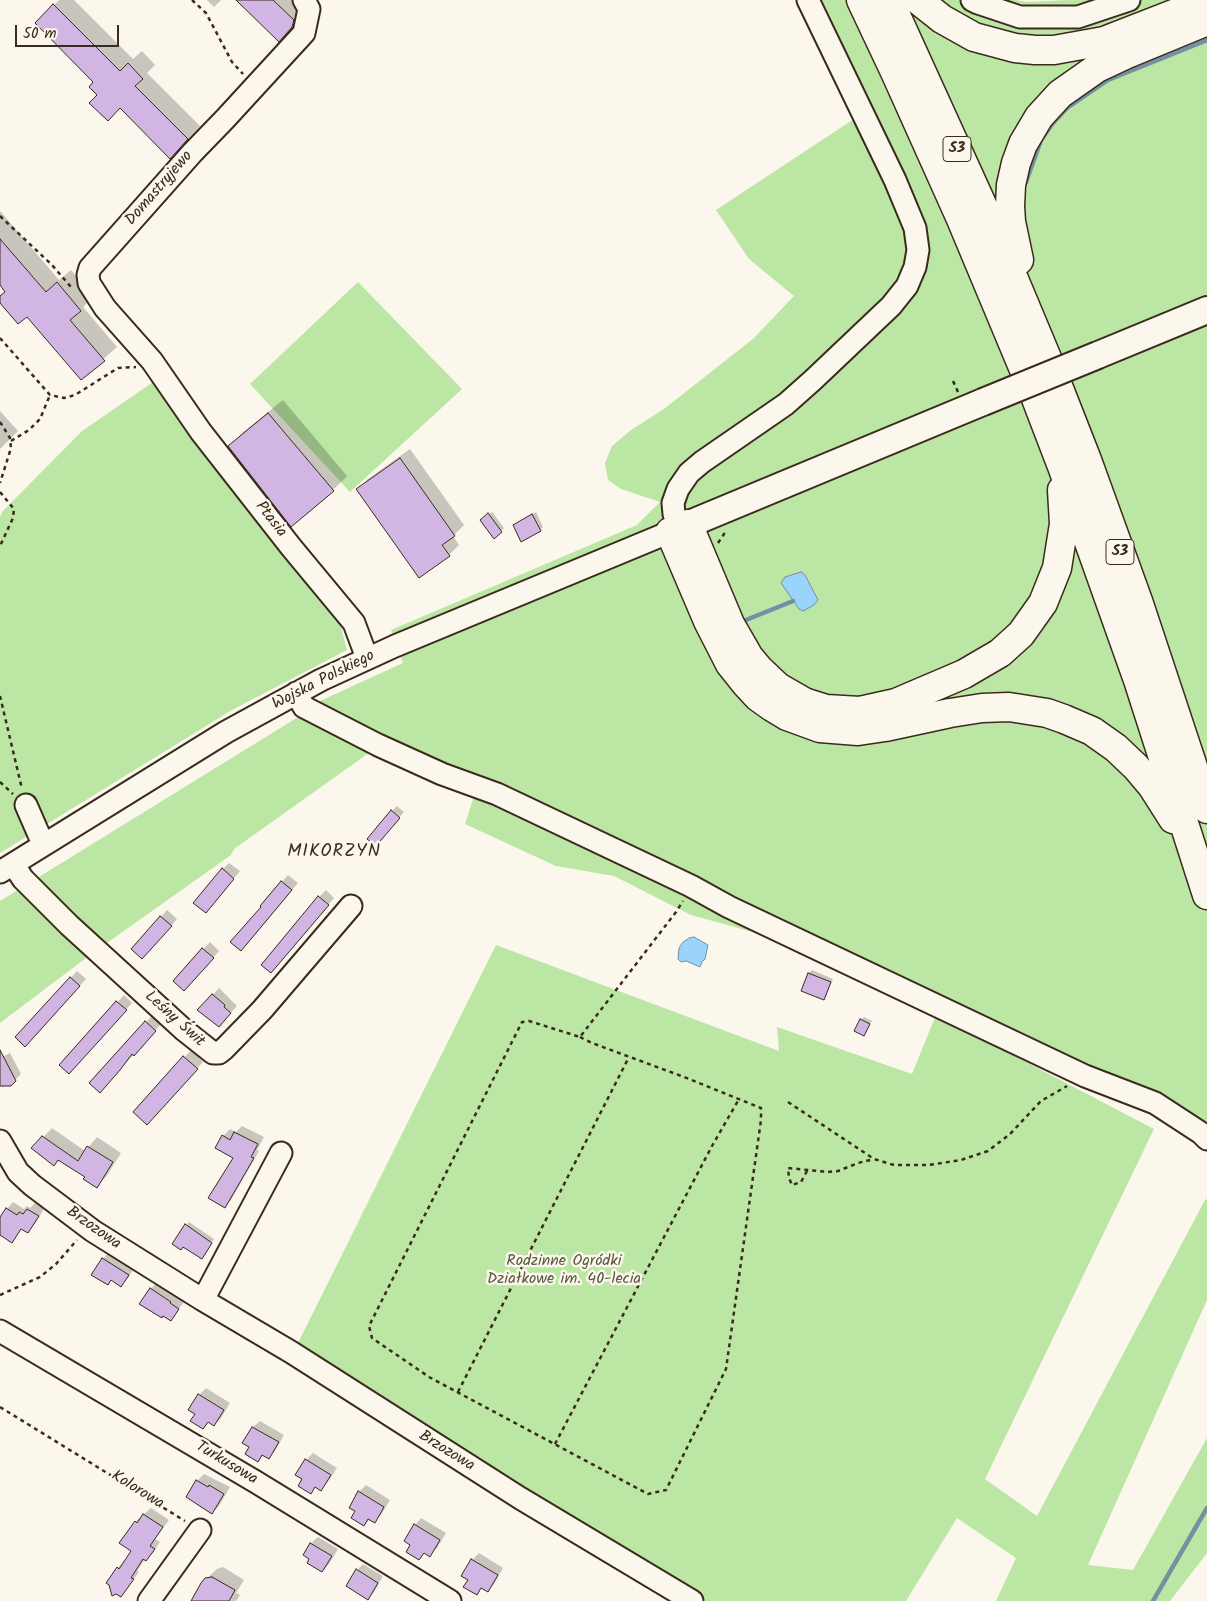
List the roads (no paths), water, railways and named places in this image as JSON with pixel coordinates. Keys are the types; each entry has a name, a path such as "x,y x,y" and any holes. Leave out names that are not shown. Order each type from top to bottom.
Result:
{"highway":[{"name":"S3","path":"861,0 957,210 1008,329 1054,447 1138,680 1206,892"},
{"name":"S3","path":"889,0 956,146 1023,300 1078,438 1162,671 1207,809"},
{"path":"918,0 942,19 974,37 1015,48 1035,50 1054,50 1104,41 1207,1"},
{"path":"1023,300 1018,252 1011,222 1010,195 1016,163 1033,125 1060,94 1097,68 1207,21"},
{"path":"679,528 730,624 749,657 759,670 786,693 815,706 848,711 871,709 922,692 980,666 1012,643 1034,618 1050,590 1058,568 1064,524 1064,501 1054,447"},
{"path":"679,528 708,621 726,657 746,684 772,707 787,716 811,725 840,730 876,728 950,713 982,708 1008,707 1046,713 1075,723 1092,731 1116,748 1152,786 1163,801 1178,829 1195,863 1206,892"}],"main road":[{"path":"679,528 1207,310"}],"street":[{"name":"Domastryjewo","path":"167,384 152,361 105,308 89,283 88,275 90,268 192,152 304,33 309,8 304,0"},
{"path":"679,528 674,514 673,503 678,489 689,473 786,404 813,380 891,306 907,286 915,267 918,250 915,228 895,180 808,0"},
{"path":"972,0 1020,17 1078,17 1129,0"},
{"name":"Ptasia","path":"167,384 213,447 291,547 354,623 367,658"},
{"name":"Wojska Polskiego","path":"7,868 226,732 296,693 367,658 679,528"},
{"path":"296,693 304,707 378,745 442,774 497,794 691,886 729,907 1085,1076 1154,1103 1201,1132 1207,1139"},
{"path":"26,805 44,844"},
{"name":"Leśny Świt","path":"7,868 23,879 117,972 144,986 182,1033 213,1053 219,1053 224,1049 285,985 351,906"},
{"name":"Brzozowa","path":"0,1141 18,1172 32,1185 93,1231 203,1300 291,1352 520,1498 692,1601"},
{"path":"203,1300 282,1153"},
{"name":"Turkusowa","path":"0,1331 256,1482 450,1601"},
{"path":"150,1601 200,1530"}],"water":[{"path":"801,572 805,575 818,600 814,605 803,611 799,609 781,583 785,577"},
{"path":"694,937 708,945 705,959 700,967 686,961 681,962 678,959 679,948 683,942"}],"waterway":[{"path":"1026,182 1041,140 1067,108 1108,80 1207,40"},
{"path":"746,620 793,601"},
{"path":"1153,1601 1207,1508"}],"district":[{"name":"MIKORZYN","path":"334,853"}],"park label":[{"name":"Rodzinne Ogródki Działkowe im. 40-lecia","path":"564,1271"}]}
